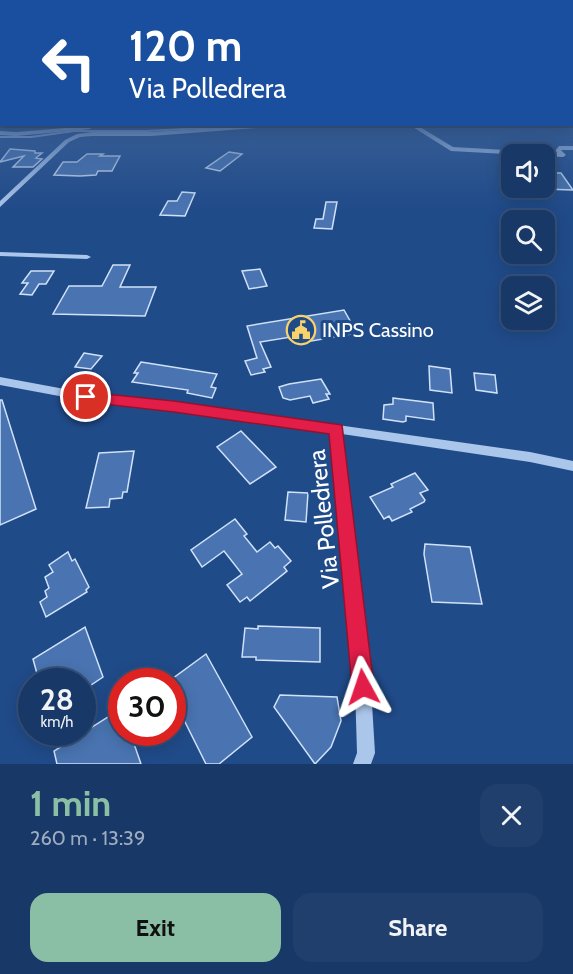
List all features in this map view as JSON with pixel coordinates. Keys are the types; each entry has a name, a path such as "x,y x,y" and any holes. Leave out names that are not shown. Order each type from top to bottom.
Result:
{"street":[{"path":"0,205 70,139"},
{"path":"434,139 451,149 459,150 563,155 558,151 559,148 573,148"},
{"path":"0,254 87,257"},
{"name":"Via Polledrera","path":"0,381 86,397 174,406 336,429 363,687 366,753 362,764"},
{"path":"336,429 530,457 573,466"}],"building":[{"path":"10,149 42,153 36,158 42,159 33,167 13,167 24,156 0,162"},
{"path":"229,152 242,154 220,171 206,168"},
{"path":"87,154 120,156 112,171 98,171 96,175 54,175 63,162 77,162"},
{"path":"555,173 561,173 573,190 555,189"},
{"path":"182,192 195,193 185,216 160,215 168,201 177,201"},
{"path":"326,202 337,202 332,229 314,228 316,219 323,219"},
{"path":"113,265 130,265 120,287 156,287 145,316 53,314 69,286 102,286"},
{"path":"260,269 267,286 249,289 242,271"},
{"path":"31,271 54,271 46,284 39,284 32,295 20,294 28,283 22,283"},
{"name":"INPS Cassino","path":"344,310 357,333 306,342 303,335 260,342 271,367 263,369 265,372 251,375 245,361 257,358 247,326"},
{"path":"84,353 102,356 91,369 75,367"},
{"path":"141,362 217,374 211,387 216,388 212,398 187,393 188,390 132,382 138,373 134,373"},
{"path":"429,366 450,369 452,393 430,390"},
{"path":"474,373 495,375 497,393 476,390"},
{"path":"321,379 330,394 326,394 329,399 313,403 310,396 290,400 283,398 279,387 289,384"},
{"path":"393,398 433,403 434,420 406,416 406,421 403,422 383,419 384,405 393,404"},
{"path":"0,400 2,400 36,509 0,525"},
{"path":"241,431 276,467 250,484 217,447"},
{"path":"134,451 127,492 123,492 122,498 110,499 109,507 86,508 99,453"},
{"path":"415,473 428,490 420,493 424,502 410,509 412,512 392,521 389,516 384,519 370,497 393,487 391,484"},
{"path":"288,492 308,493 306,522 285,520"},
{"path":"235,519 247,534 244,536 257,552 270,542 275,548 278,546 291,561 284,567 287,571 250,601 247,597 240,602 227,585 242,574 224,551 202,567 191,550"},
{"path":"425,544 470,547 482,604 432,602 424,554"},
{"path":"68,552 72,561 75,559 89,587 87,592 46,617 40,602 47,597 45,591 49,588 45,577 53,572 49,565"},
{"path":"258,626 320,628 320,662 256,660 256,657 242,657 245,628 258,629"},
{"path":"85,627 103,677 96,682 96,668 35,668 33,659"},
{"path":"206,654 252,737 219,764 206,764 186,724 186,669"},
{"path":"280,695 337,697 341,721 331,747 315,764 274,707"},
{"path":"108,717 108,746 135,746 141,764 57,764 54,751 62,746 96,746 96,724"}],"place":[{"name":"INPS Cassino","path":"301,330"}],"route":[{"path":"86,397 174,406 336,429 363,687"}]}
